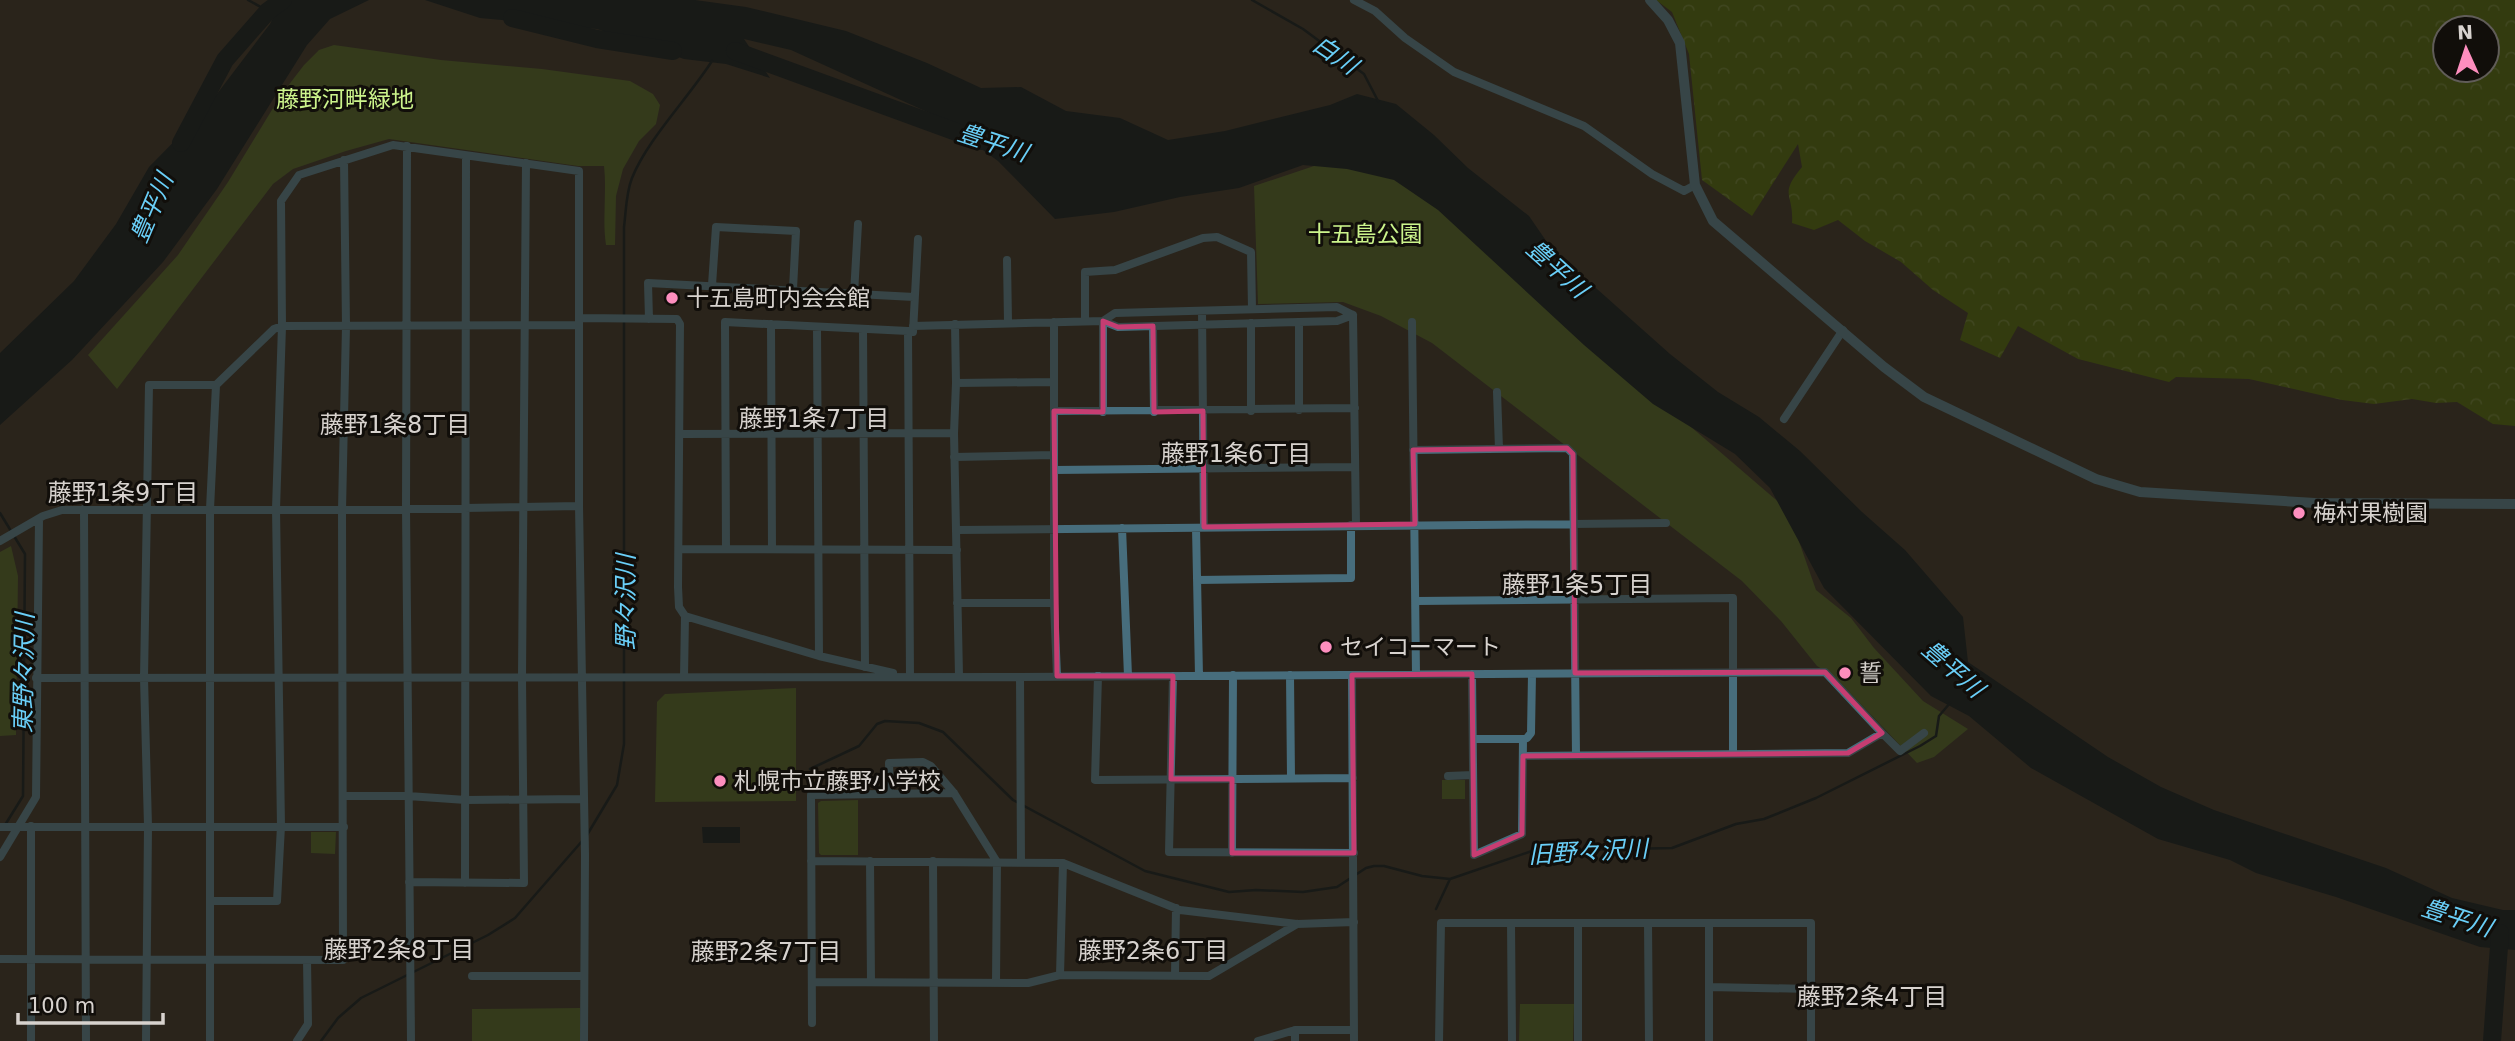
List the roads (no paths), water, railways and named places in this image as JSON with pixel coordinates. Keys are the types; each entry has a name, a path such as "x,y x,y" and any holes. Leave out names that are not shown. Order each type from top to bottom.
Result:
{"street":[{"path":"1354,0 1375,11 1405,38 1454,72 1584,126 1653,174 1684,191 1695,185"},
{"path":"1650,0 1668,20 1680,43 1695,185 1713,221 1884,367 1924,397 2096,479 2140,492 2315,503 2515,504"},
{"path":"211,901 277,901 281,826 276,509 282,326 281,201 299,175 393,145 579,171 584,1041"},
{"path":"407,146 408,964 411,1041"},
{"path":"465,883 466,156"},
{"path":"0,960 344,960 344,160"},
{"path":"409,882 524,883 522,678 526,163"},
{"path":"854,294 858,224"},
{"path":"712,285 716,227 796,232 793,289"},
{"path":"1085,321 1085,272 1115,270 1203,239 1217,237 1251,251 1252,309"},
{"path":"910,677 908,433 911,329 918,239"},
{"path":"1007,260 1007,322"},
{"path":"645,319 648,283 914,297"},
{"path":"1103,321 1115,313 1252,309 1337,307 1353,315"},
{"path":"1199,676 1197,580 1203,469 1202,311"},
{"path":"726,549 725,322 911,329 955,324 1103,321 1118,327 1337,321 1353,315"},
{"path":"1197,580 1351,578 1355,467 1353,315"},
{"path":"210,1041 210,509 216,385 274,329 282,326 526,325 616,318 677,319 680,324 681,434 679,607 685,616 684,677"},
{"path":"1103,321 1103,412"},
{"path":"1054,322 1054,603 1057,676"},
{"path":"1299,322 1299,410"},
{"path":"1412,322 1416,674"},
{"path":"1251,323 1251,411"},
{"path":"771,324 772,548"},
{"path":"955,324 954,457 959,676"},
{"path":"1153,326 1154,412"},
{"path":"817,327 819,656"},
{"path":"863,329 864,667"},
{"path":"1784,419 1843,330"},
{"path":"956,383 1054,382"},
{"path":"146,1041 148,826 144,678 149,385 216,385"},
{"path":"1497,392 1499,449"},
{"path":"1054,411 1354,408"},
{"path":"681,434 954,433"},
{"path":"1413,450 1567,449 1573,454 1576,755"},
{"path":"954,457 1054,455"},
{"path":"1054,470 1355,467"},
{"path":"3,539 62,510 342,510 579,506"},
{"path":"84,509 86,1041"},
{"path":"0,857 36,797 39,519"},
{"path":"957,530 1666,523"},
{"path":"1122,528 1128,676"},
{"path":"679,549 957,550"},
{"path":"1416,601 1733,598 1733,754"},
{"path":"957,603 1054,603"},
{"path":"685,616 819,656 910,677"},
{"path":"36,678 1020,677 1825,672 1899,751 1924,733"},
{"path":"1472,674 1474,855 1522,834 1523,738"},
{"path":"1473,739 1527,738 1531,733 1532,674"},
{"path":"1290,675 1292,778"},
{"path":"1352,675 1354,1041"},
{"path":"1098,676 1095,780 1353,778"},
{"path":"1173,676 1169,852 1353,853"},
{"path":"1231,853 1233,676"},
{"path":"1020,677 1021,862"},
{"path":"1523,756 1848,753 1882,733"},
{"path":"890,793 889,763 923,762 931,766 954,793 997,862 996,983"},
{"path":"1448,776 1474,775"},
{"path":"812,1023 811,794 954,793"},
{"path":"344,796 466,800 583,799"},
{"path":"31,826 31,1041"},
{"path":"0,827 344,827"},
{"path":"811,861 1063,863 1176,908 1297,924 1354,922"},
{"path":"870,861 871,982"},
{"path":"933,862 934,1041"},
{"path":"1060,975 1063,863"},
{"path":"1175,976 1176,908"},
{"path":"1438,1041 1441,923 1811,923 1811,1041"},
{"path":"1511,923 1511,1041"},
{"path":"1578,923 1578,1041"},
{"path":"1648,923 1649,1041"},
{"path":"1709,923 1709,1041"},
{"path":"812,982 1028,984 1060,975 1209,976 1297,924"},
{"path":"297,1041 308,1024 307,960"},
{"path":"471,976 583,975"},
{"path":"1709,988 1811,989"},
{"path":"1258,1041 1295,1030 1354,1030"},
{"path":"1295,1030 1295,1041"}],"water":[{"path":"282,0 369,0 330,19 307,45 217,189 163,262 72,360 0,425 0,353 74,281 116,224 149,167 204,111 270,24"},
{"path":"425,0 695,0 746,7 846,31 981,88 1021,87 1066,111 1120,118 1168,140 1225,131 1330,105 1357,94 1396,104 1468,168 1529,216 1551,248 1670,354 1718,392 1759,417 1800,451 1905,550 1963,617 1968,662 2108,757 2161,787 2214,810 2386,868 2452,898 2503,910 2515,910 2515,950 2480,947 2336,897 2256,873 2230,860 2158,839 2031,768 1969,716 1931,696 1824,588 1770,488 1735,454 1653,404 1584,345 1438,210 1394,180 1347,169 1303,165 1239,188 1180,197 1114,212 1055,219 998,161 936,116 791,50 744,39 770,78 726,64 684,59 597,29 480,18"},
{"path":"702,827 740,827 740,843 703,843"}],"waterway":[{"path":"248,0 268,11"},
{"name":"豊平川","path":"181,143 225,60 268,11 283,0"},
{"name":"白川","path":"1252,0 1303,29 1364,74 1378,101"},
{"name":"豊平川","path":"512,18 597,39 673,51"},
{"name":"豊平川","path":"735,51 981,141"},
{"name":"野々沢川","path":"587,835 617,785 624,744 624,227 627,196 632,178 648,149 712,61"},
{"name":"東野々沢川","path":"0,513 25,554 23,796 5,825"},
{"name":"旧野々沢川","path":"810,769 859,746 877,724 885,721 919,723 943,732 1013,800 1145,871 1229,892 1303,892 1337,887 1366,868 1374,866 1450,879 1532,851 1672,848 1736,824 1764,819 1816,798 1920,746 1936,736 1939,716 1950,703"},
{"name":"野々沢川","path":"321,1041 338,1018 361,998 488,935 515,918 583,840"},
{"path":"1436,909 1450,879"},
{"path":"2492,1041 2500,933"}],"place":[{"name":"十五島町内会会館","path":"672,298"},
{"name":"梅村果樹園","path":"2299,513"},
{"name":"セイコーマート","path":"1326,647"},
{"name":"誓","path":"1845,673"},
{"name":"札幌市立藤野小学校","path":"720,781"}],"district":[{"name":"藤野1条7丁目","path":"814,419"},
{"name":"藤野1条8丁目","path":"395,425"},
{"name":"藤野1条6丁目","path":"1236,454"},
{"name":"藤野1条9丁目","path":"123,493"},
{"name":"藤野1条5丁目","path":"1577,585"},
{"name":"藤野2条8丁目","path":"399,950"},
{"name":"藤野2条6丁目","path":"1153,951"},
{"name":"藤野2条7丁目","path":"766,952"},
{"name":"藤野2条4丁目","path":"1872,997"}],"park label":[{"name":"藤野河畔緑地","path":"345,99"},
{"name":"十五島公園","path":"1365,234"}]}
